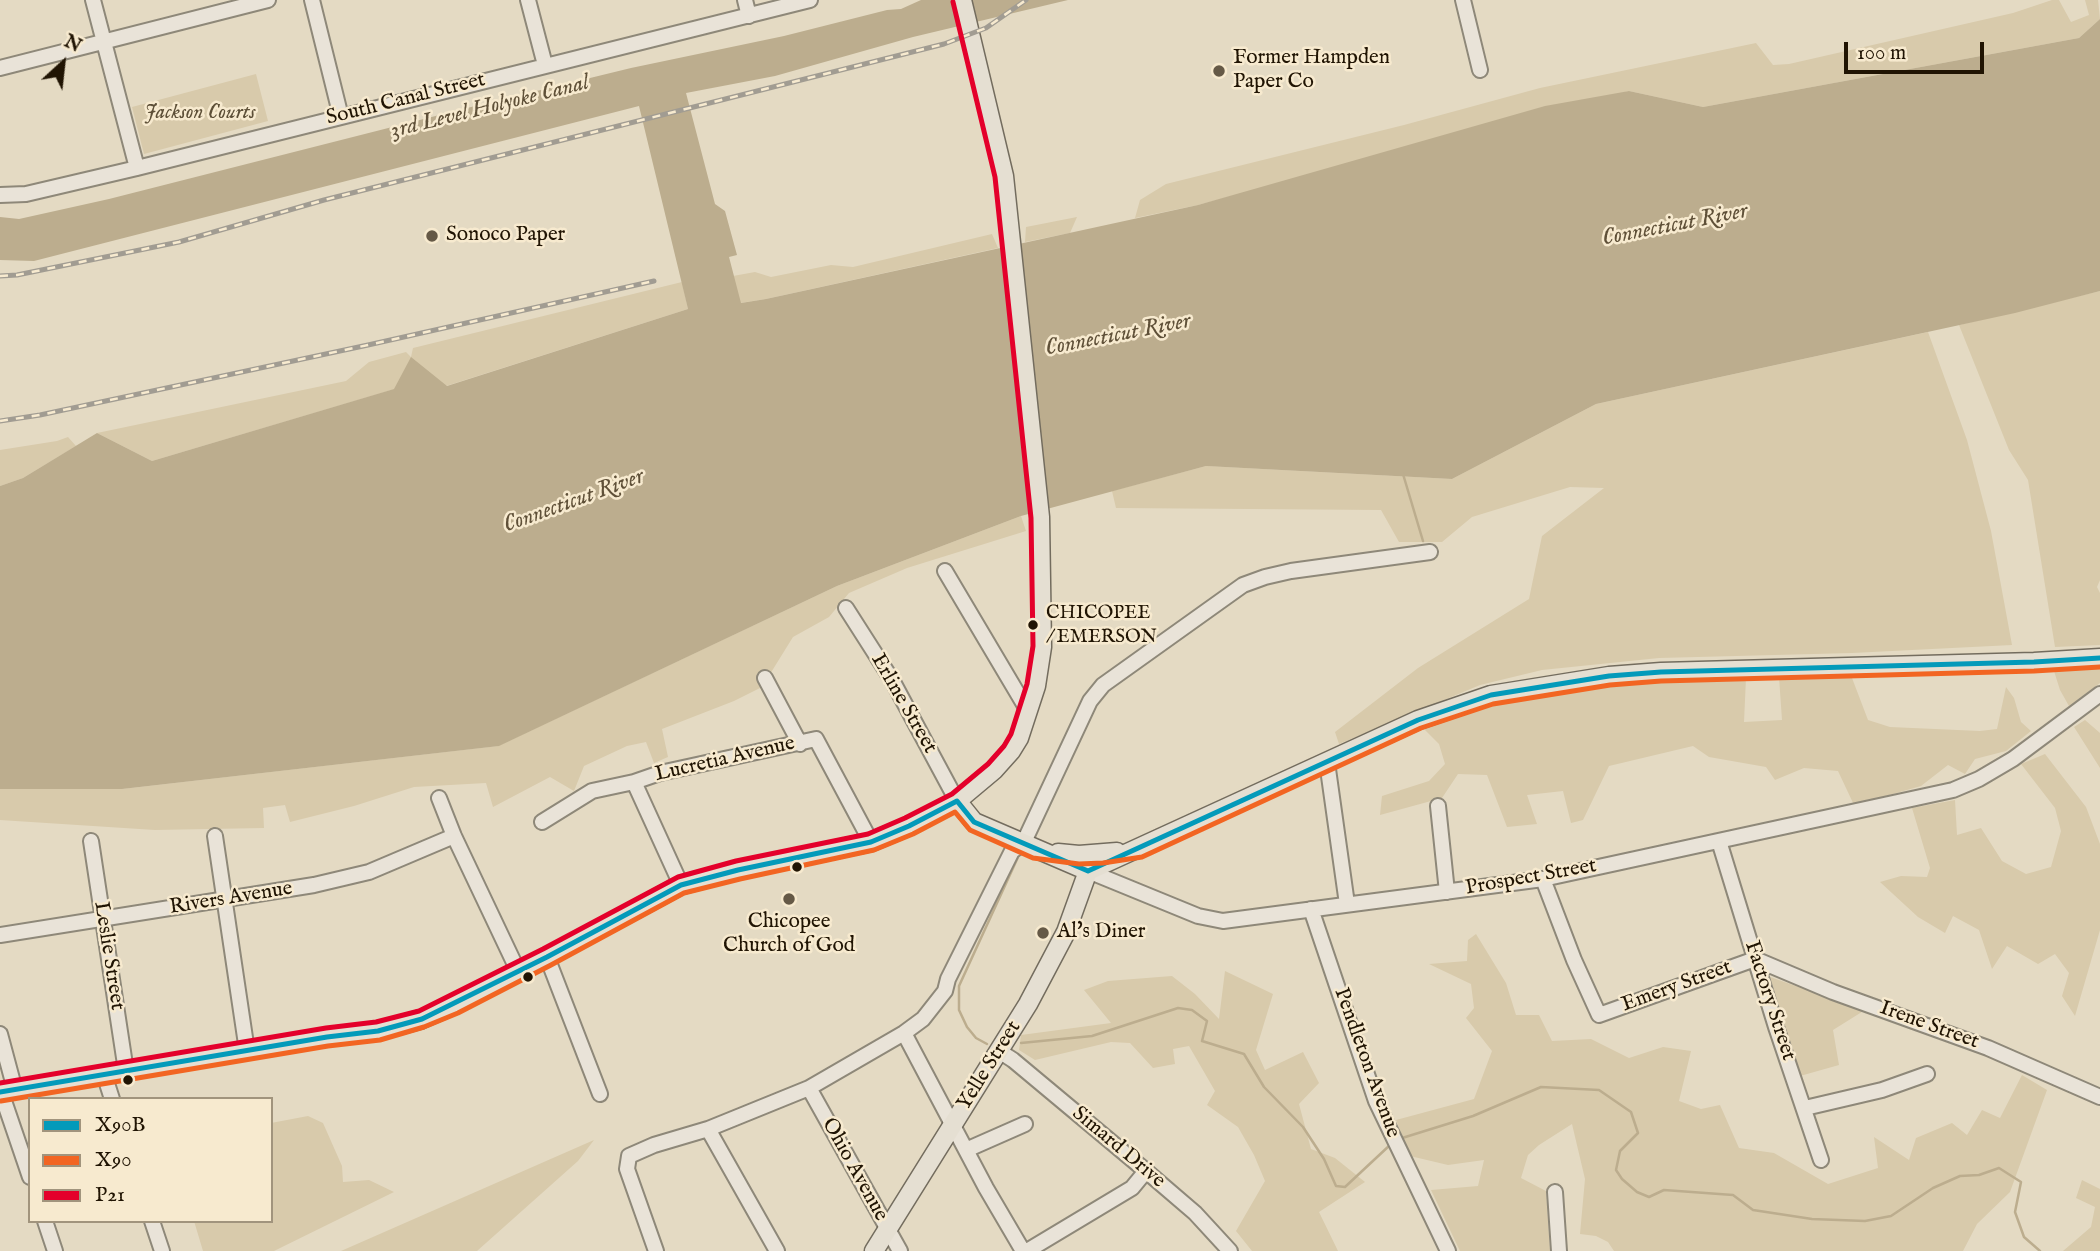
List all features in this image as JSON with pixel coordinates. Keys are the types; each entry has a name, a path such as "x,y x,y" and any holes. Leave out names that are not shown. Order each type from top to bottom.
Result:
{"main road":[{"path":"5,1091 379,1031 422,1019 547,957 681,885 871,842 909,826 957,801 994,770 1011,751 1019,738 1036,686 1042,647 1040,517 1004,176 962,0"},
{"path":"1088,871 1418,720 1490,695 1609,676 1698,670 2100,658"},
{"name":"Prospect Street","path":"957,801 974,822 1088,871"},
{"path":"1029,847 1079,855 1138,849"},
{"name":"Yelle Street","path":"874,1251 1034,993 1061,942 1088,871"}],"street":[{"path":"93,0 137,168"},
{"path":"0,68 268,0"},
{"path":"312,0 341,117"},
{"path":"528,0 545,65"},
{"path":"745,0 749,16"},
{"name":"South Canal Street","path":"0,195 26,194 137,168 810,0"},
{"path":"1463,0 1480,70"},
{"path":"656,1251 627,1169 629,1156 654,1145 708,1129 809,1088 904,1034 923,1019 945,991 948,979 1012,851 1029,847 1090,701 1103,685 1243,586 1265,577 1430,552"},
{"path":"945,571 1028,711"},
{"name":"Erline Street","path":"846,608 892,680 957,801"},
{"path":"765,678 800,744"},
{"name":"Prospect Street","path":"1088,871 1212,920 1544,879 1953,790 1979,779 2013,759 2100,694"},
{"name":"Lucretia Avenue","path":"542,822 592,791 686,767 816,739 871,842"},
{"path":"1326,762 1347,904"},
{"path":"634,782 681,885"},
{"path":"439,798 454,836 518,971"},
{"path":"1438,806 1447,892"},
{"path":"215,836 247,1051"},
{"name":"Rivers Avenue","path":"0,935 314,886 369,872 454,836"},
{"name":"Leslie Street","path":"90,841 126,1071"},
{"name":"Factory Street","path":"1719,841 1821,1160"},
{"name":"Emery Street","path":"1544,879 1574,960 1599,1015 1755,959"},
{"name":"Pendleton Avenue","path":"1311,909 1376,1101 1448,1251"},
{"path":"547,957 600,1094"},
{"name":"Irene Street","path":"1755,959 1833,992 1988,1048 2100,1097"},
{"path":"0,1034 5,1091 28,1170"},
{"path":"904,1034 966,1150 1025,1251 1132,1188 1146,1171"},
{"name":"Simard Drive","path":"999,1051 1195,1213 1230,1251"},
{"path":"104,1074 111,1097"},
{"path":"1805,1108 1882,1090 1927,1074"},
{"name":"Ohio Avenue","path":"809,1088 900,1251"},
{"path":"966,1150 1025,1124"},
{"path":"708,1129 777,1251"},
{"path":"1555,1192 1559,1251"},
{"path":"46,1223 55,1251"},
{"path":"153,1223 162,1251"}],"green space":[{"path":"2059,0 2071,22 2089,15 2085,0 2098,0 2100,19 2079,38 1703,107 1629,91 1198,205 1135,218 1140,200 1166,184 1540,88 1756,43 1773,65 1789,64 2013,13"},
{"name":"Jackson Courts","path":"256,74 268,121 144,154 132,107"},
{"path":"1077,217 1070,233 1025,242 1026,227"},
{"path":"992,234 998,248 766,299 740,303 733,276 755,272 771,277 831,265 853,267"},
{"path":"682,282 688,309 446,386 395,389 152,461 97,433 346,381 369,362 406,352 411,357 413,348"},
{"path":"2100,291 2100,580 2097,587 2100,593 2100,645 2055,647 2028,480 2009,450 1959,325"},
{"path":"1928,332 1967,440 1991,531 2012,645 1852,653 1659,658 1542,670 1480,685 1339,744 1335,732 1418,668 1529,599 1542,536 1604,488 1570,487 1472,517 1442,542 1399,542 1381,510 1116,508 1112,491 1206,466 1452,479 1596,404"},
{"path":"68,437 76,446 23,478 0,486 0,450"},
{"path":"1021,516 1026,531 907,568 849,593 829,617 793,637 762,687 662,729 668,757 654,763 646,742 627,746 584,766 574,791 550,777 493,807 486,783 414,787 290,822 285,805 263,808 264,828 155,830 0,820 0,789 122,789 498,746 837,586"},
{"path":"2089,665 2100,669 2100,683 2069,706 2054,671"},
{"path":"1779,677 1852,678 1868,720 1890,727 1980,731 1997,729 2006,687 2014,698 2021,722 2031,731 2006,751 1975,759 1965,774 1948,765 1921,786 1854,805 1838,771 1804,768 1775,780 1766,767 1709,757 1693,746 1609,766 1583,820 1571,823 1563,791 1527,795 1537,824 1507,827 1487,775 1458,774 1442,798 1380,815 1382,796 1429,781 1445,764 1439,744 1424,729 1476,710 1542,692 1649,680 1746,678 1744,722 1782,720"},
{"path":"2085,720 2100,733 2100,768 2074,727"},
{"path":"2045,754 2086,807 2100,844 2100,930 2075,1016 2062,996 2069,973 2055,954 2038,964 2007,946 1992,969 1979,930 1953,916 1945,933 1918,917 1880,882 1901,876 1927,877 1930,868 1912,808 1955,800 1957,835 1981,828 2002,861 2026,874 2051,867 2061,831 2055,808 2021,764"},
{"path":"1476,934 1506,983 1516,1015 1539,1015 1552,1041 1591,1039 1629,1058 1663,1047 1691,1051 1679,1101 1701,1109 1720,1105 1739,1148 1774,1153 1828,1184 1878,1168 1874,1137 1909,1160 1916,1138 1952,1123 1967,1135 1982,1110 2000,1118 2022,1075 2047,1090 2010,1192 1977,1224 1963,1251 1614,1251 1608,1242 1596,1236 1580,1234 1585,1179 1572,1124 1528,1155 1521,1178 1546,1191 1550,1251 1460,1251 1431,1190 1478,1186 1484,1160 1448,1165 1410,1156 1396,1120 1474,1099 1492,1051 1466,1018 1474,1008 1471,984 1429,964 1467,961 1468,940"},
{"path":"1225,971 1273,994 1256,1050 1265,1070 1303,1052 1319,1083 1299,1104 1311,1149 1335,1158 1365,1182 1319,1212 1338,1251 1252,1251 1236,1231 1265,1181 1238,1127 1207,1105 1215,1091 1189,1046 1173,1049 1175,1064 1153,1068 1130,1043 1111,1042 1035,1060 1019,1050 1021,1035 1111,1023 1084,990 1108,981 1172,976 1195,994 1219,1019"},
{"path":"1770,977 1865,1010 1833,1030 1839,1065 1800,1076"},
{"path":"308,1116 323,1123 342,1166 343,1182 369,1180 394,1192 274,1251 203,1251 195,1223 273,1223 273,1123"},
{"path":"594,1140 578,1161 477,1251 341,1251"},
{"path":"2082,1180 2100,1189 2100,1251 2063,1251 2091,1227 2095,1207 2076,1198"}],"water":[{"path":"921,0 1068,0 913,37 775,76 686,93 715,204 725,211 737,255 729,257 741,303 1198,205 1545,106 1629,91 1703,107 2079,38 2100,19 2100,291 2015,313 1596,404 1452,479 1206,466 1021,516 837,586 499,746 122,789 0,789 0,486 23,478 97,433 152,461 394,389 411,357 447,386 688,309 639,106 34,261 0,260 0,217 19,219 109,199 631,68 901,9"}],"waterway":[{"path":"1403,474 1423,541"},
{"path":"987,1044 976,1038 967,1027 959,1010 959,986 1019,855"},
{"path":"1021,1043 1092,1036 1178,1008 1192,1010 1207,1021 1202,1041 1244,1054 1264,1087 1303,1127 1324,1159 1336,1186 1345,1187 1390,1145"},
{"path":"1399,1139 1473,1116 1541,1087 1599,1090 1631,1112 1638,1133 1620,1151 1616,1170 1637,1192 1649,1197 1664,1190 1733,1195 1753,1210 1812,1219 1865,1221 1891,1216 1933,1188 1960,1176 1979,1175 1999,1168 2021,1182 2015,1212 2024,1237 2040,1251"}],"railway":[{"path":"0,276 17,275 179,242 324,200 944,44 986,28 1026,0"},
{"path":"0,421 40,415 368,345 654,281"}],"transit line":[{"name":"P21","path":"0,1083 376,1022 419,1011 678,877 736,861 868,834 905,818 952,794 988,764 1004,746 1011,734 1027,684 1033,646 1031,518 995,177 953,2"},
{"name":"X90B","path":"0,1092 327,1037 378,1031 422,1019 547,957 681,885 871,842 957,801 974,822 1088,871 1418,720 1491,695 1609,676 1661,672 2100,658"},
{"name":"X90","path":"1,1101 328,1046 380,1040 424,1027 458,1013 684,893 874,850 955,812 970,830 1033,858 1079,864 1103,863 1142,857 1421,728 1493,704 1610,685 1661,681 2100,667"}],"place":[{"name":"Former Hampden Paper Co","path":"1219,71"},
{"name":"Sonoco Paper","path":"432,236"},
{"name":"CHICOPEE / EMERSON","path":"1033,625"},
{"name":"Chicopee Church of God","path":"789,899"},
{"name":"Al's Diner","path":"1043,933"}],"water label":[{"name":"3rd Level Holyoke Canal","path":"490,108"},
{"name":"Connecticut River","path":"1675,226"},
{"name":"Connecticut River","path":"1118,336"},
{"name":"Connecticut River","path":"574,502"}]}
